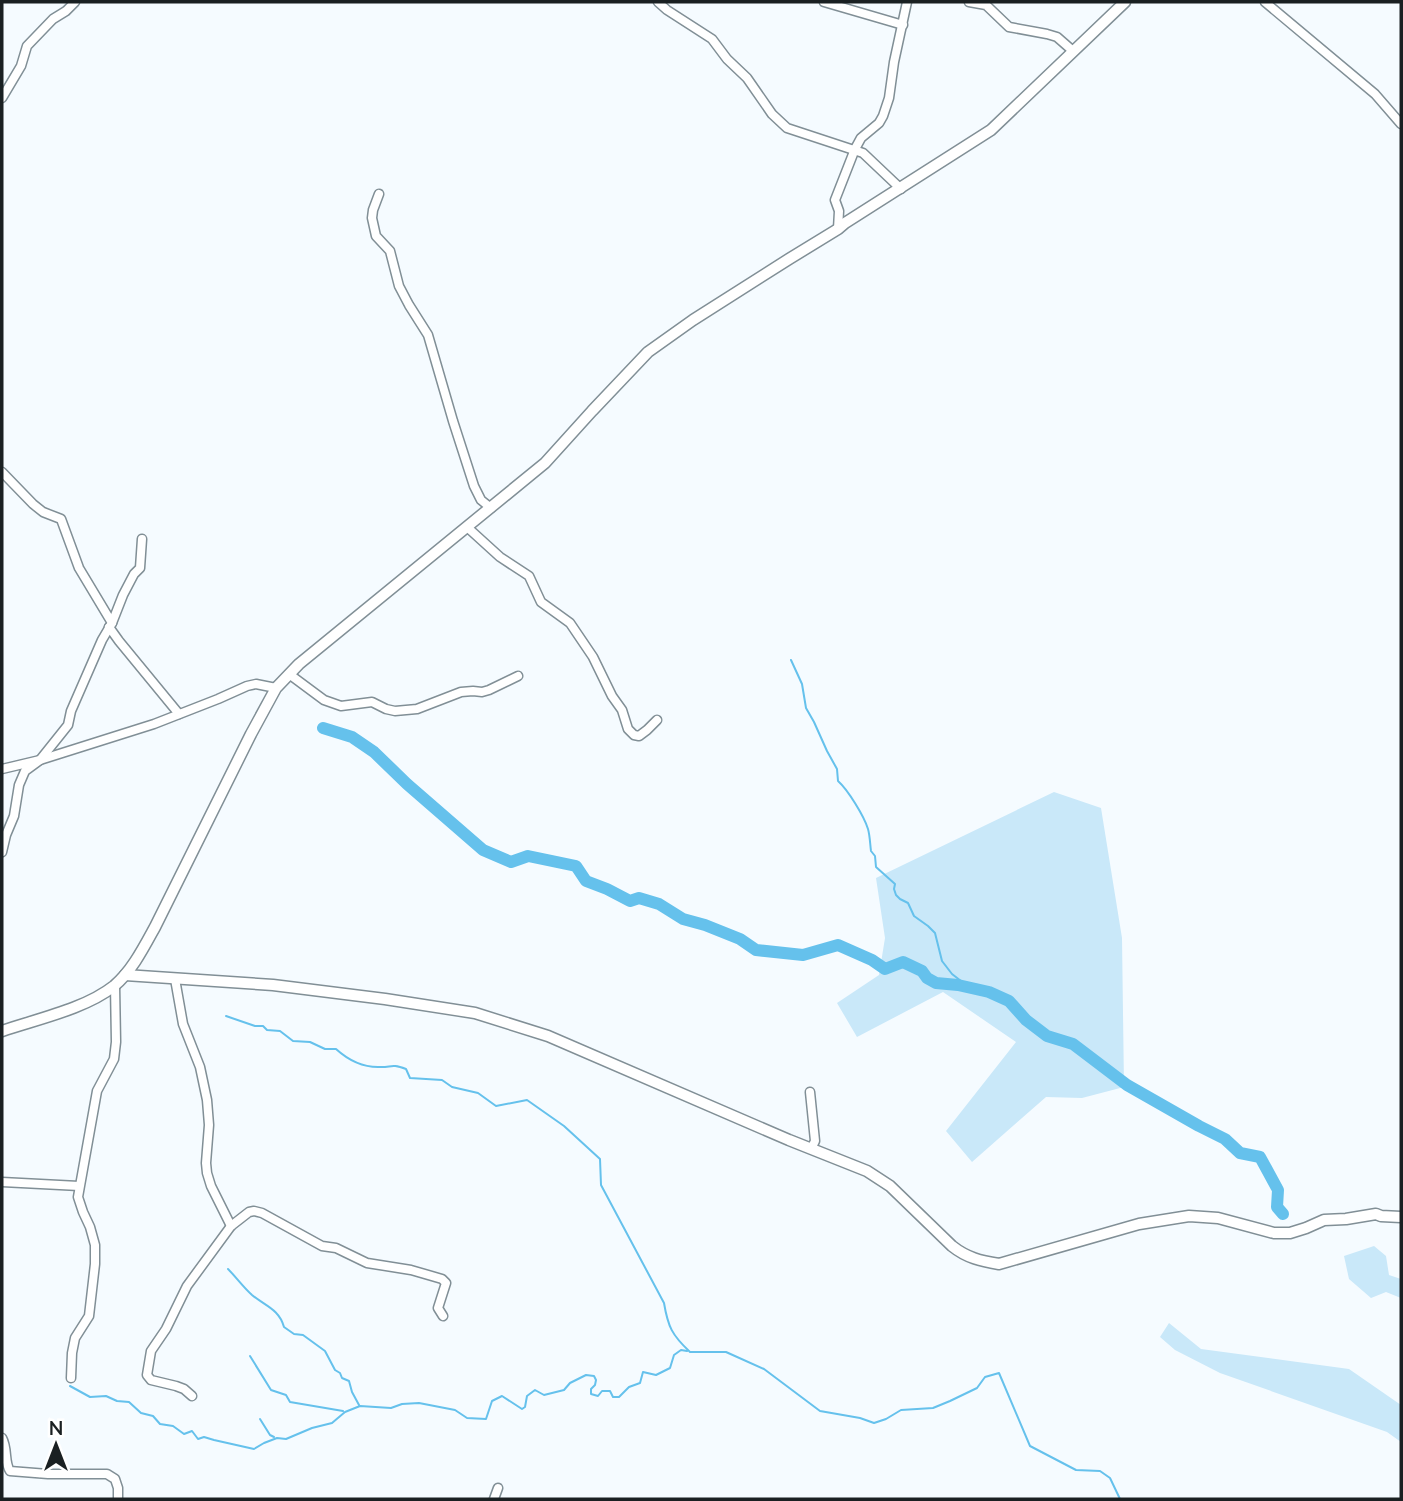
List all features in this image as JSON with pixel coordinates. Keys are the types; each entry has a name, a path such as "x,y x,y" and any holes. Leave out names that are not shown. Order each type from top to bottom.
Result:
{"street":[{"path":"2,98 21,66 27,46 53,19 75,2"},
{"path":"658,2 712,39 727,59 747,78 772,114 788,128 855,149 870,158 901,189"},
{"path":"824,2 903,25"},
{"path":"838,229 839,211 835,201 861,138 879,123 883,116 889,98 907,2"},
{"path":"969,2 986,5 1009,27 1057,37 1073,51"},
{"path":"2,1031 88,1002 115,985 125,975 155,927 276,688 299,664 545,463 648,352 990,130 1125,2"},
{"path":"1265,2 1375,94 1401,124"},
{"path":"379,194 372,218 376,236 390,251 399,286 428,335 474,486 481,500 491,508"},
{"path":"2,472 29,501 43,512 61,519 79,568 119,641 179,714"},
{"path":"467,527 500,557 529,576 541,602 570,623 593,657 622,710 628,729 639,736 657,720"},
{"path":"2,852 25,771 40,760 68,725 71,711 102,640 134,574 140,568 142,539"},
{"path":"289,674 324,700 341,706 372,702 395,711 416,709 461,692 489,691 518,676"},
{"path":"2,769 40,760 154,724 247,686 264,684 276,688"},
{"path":"125,975 284,986 384,999 475,1013 548,1037 867,1171 890,1186 963,1255 979,1261 999,1264 1139,1224 1189,1216 1218,1218 1274,1233 1290,1233 1324,1220 1376,1214 1401,1217"},
{"path":"175,979 183,1024 200,1067 207,1100 207,1173 231,1226"},
{"path":"71,1378 75,1338 89,1316 95,1264 95,1245 78,1197 79,1186 97,1091 114,1059 115,985"},
{"path":"810,1092 814,1141 811,1149"},
{"path":"2,1182 79,1186"},
{"path":"192,1396 176,1385 148,1377 151,1351 166,1329 187,1286 231,1226 249,1212 258,1211 322,1246 336,1248 367,1263 403,1268 442,1279 446,1283 438,1308 443,1316"},
{"path":"2,1438 10,1471"},
{"path":"2,1478 10,1471 107,1474 115,1479 118,1499"},
{"path":"494,1499 498,1488"}],"shaded area":[{"path":"1054,792 1101,808 1122,938 1124,1087 1082,1098 1046,1097 972,1162 946,1131 1016,1042 943,992 857,1037 837,1003 879,975 885,938 876,878"},
{"path":"1374,1246 1386,1256 1389,1275 1401,1279 1401,1298 1386,1292 1371,1298 1349,1279 1344,1256"},
{"path":"1169,1323 1201,1349 1349,1369 1401,1405 1401,1442 1387,1432 1220,1373 1175,1350 1160,1337"}],"waterway":[{"path":"791,660 802,684 806,708 837,769 838,781 851,797 866,824 876,867 895,884 896,895 908,903 914,916 935,933 942,961 964,986"},
{"path":"323,728 352,737 374,752 483,850 511,862 528,856 576,866 586,881 630,901 639,898 659,904 683,919 740,939 756,950 803,955 838,945 872,960 885,969 903,962 922,971 936,983 989,992 1009,1001 1026,1020 1047,1036 1073,1044 1127,1085 1225,1139 1240,1153 1260,1157 1278,1190 1277,1207 1283,1214"},
{"path":"226,1016 263,1026 267,1030 280,1031 293,1041 310,1042 325,1049 336,1049 361,1064 372,1067 397,1066 406,1069 410,1078 442,1080 452,1087 478,1093 496,1106 527,1100 564,1126 600,1159 601,1185 664,1303 672,1330 690,1352 726,1352 764,1369 820,1411 874,1423 901,1410 933,1408 977,1388 985,1377 999,1373 1030,1446 1076,1470 1100,1471 1110,1478 1120,1499"},
{"path":"228,1269 252,1295 275,1312 284,1327 294,1334 303,1335 325,1351 335,1370 349,1381 359,1405"},
{"path":"70,1386 90,1397 106,1396 129,1402 141,1413 153,1416 160,1424 173,1426 184,1434 192,1431 198,1439 204,1437 254,1449 277,1438 286,1439 332,1423 345,1412 360,1406 391,1408 419,1403 455,1410 467,1418 486,1419 492,1401 502,1396 522,1409 527,1396 535,1390 544,1395 564,1390 570,1383 586,1375 594,1376 596,1380 591,1394 598,1396 602,1391 610,1391 613,1397 619,1397 629,1387 640,1383 643,1372 656,1375 670,1368 674,1355 681,1350 687,1351"},
{"path":"250,1356 271,1390 286,1395 290,1402 343,1411"},
{"path":"260,1419 274,1437"}]}
